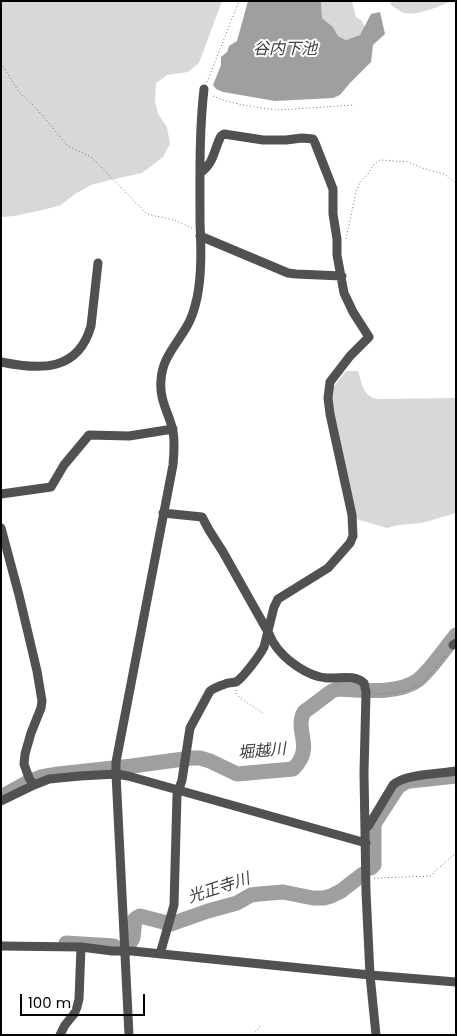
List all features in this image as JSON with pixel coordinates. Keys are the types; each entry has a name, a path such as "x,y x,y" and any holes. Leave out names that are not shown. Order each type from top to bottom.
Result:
{"street":[{"path":"129,1035 116,769 173,465 173,429 162,399 162,371 170,352 192,316 199,286 200,173 204,90"},
{"path":"160,954 174,905 177,795 182,780 190,728 210,691 214,688 236,682 261,652 278,599 328,568 350,543 353,536 352,515 328,398 330,382 350,356 369,337 353,312 344,293 338,262 333,189 315,143 312,140 302,138 263,140 224,134 219,140 210,164 206,170 200,173"},
{"path":"200,234 288,273 342,276"},
{"path":"1,362 22,367 48,367 58,365 78,351 89,335 98,263"},
{"path":"1,494 51,487 64,466 89,435 129,436 173,429"},
{"path":"163,513 202,517 273,642 289,660 309,674 326,678 356,678 364,683 366,691 364,773 366,878 370,975 376,1035"},
{"path":"1,528 21,605 42,702 25,754 24,764 32,782"},
{"path":"1,801 32,782 116,769 128,776 366,843"},
{"path":"366,828 397,781 405,777 456,771"},
{"path":"1,946 81,947 112,951 194,956 370,975 456,982"},
{"path":"60,1035 77,1007 79,999 81,947"}],"path":[{"path":"239,1 204,90 221,100 268,109 279,110 354,105"},
{"path":"1,64 19,92 36,108 68,146 91,157 147,214 174,220 200,234"},
{"path":"345,243 360,182 374,164 380,160 408,162 444,174 456,183"},
{"path":"366,691 402,691 417,686 424,681 455,644"},
{"path":"236,682 236,693 240,698 263,713"},
{"path":"366,878 431,876 456,853"},
{"path":"253,1035 260,1026"}],"shaded area":[{"path":"1,1 222,1 199,63 188,72 167,75 156,83 155,101 158,114 167,127 170,144 163,157 142,173 91,185 61,205 14,216 1,217"},
{"path":"321,1 352,1 356,17 362,21 365,28 360,35 346,40 338,36 333,27 322,18"},
{"path":"390,1 452,1 428,10 410,14 400,11 391,5"},
{"path":"346,371 358,371 366,393 373,398 456,398 456,513 422,523 387,528 356,519 333,415 332,389"}],"water":[{"name":"谷内下池","path":"248,1 321,1 322,18 333,27 338,36 346,40 360,35 371,14 380,12 385,34 373,45 371,62 340,95 333,98 275,101 223,92 216,89 213,85 221,65 221,57 227,52 229,46 237,41"}],"waterway":[{"name":"堀越川","path":"1,797 41,777 191,758 210,761 237,774 293,769 303,754 301,724 304,712 332,691 338,689 390,690 410,685 428,671 456,635"},
{"name":"光正寺川","path":"371,868 374,865 374,824 398,787 410,781 456,776"},
{"name":"光正寺川","path":"130,943 133,938 135,919 140,916 171,924 237,903 251,895 283,892 313,898 324,898 341,891 363,874"},
{"name":"光正寺川","path":"66,943 114,946"}]}
